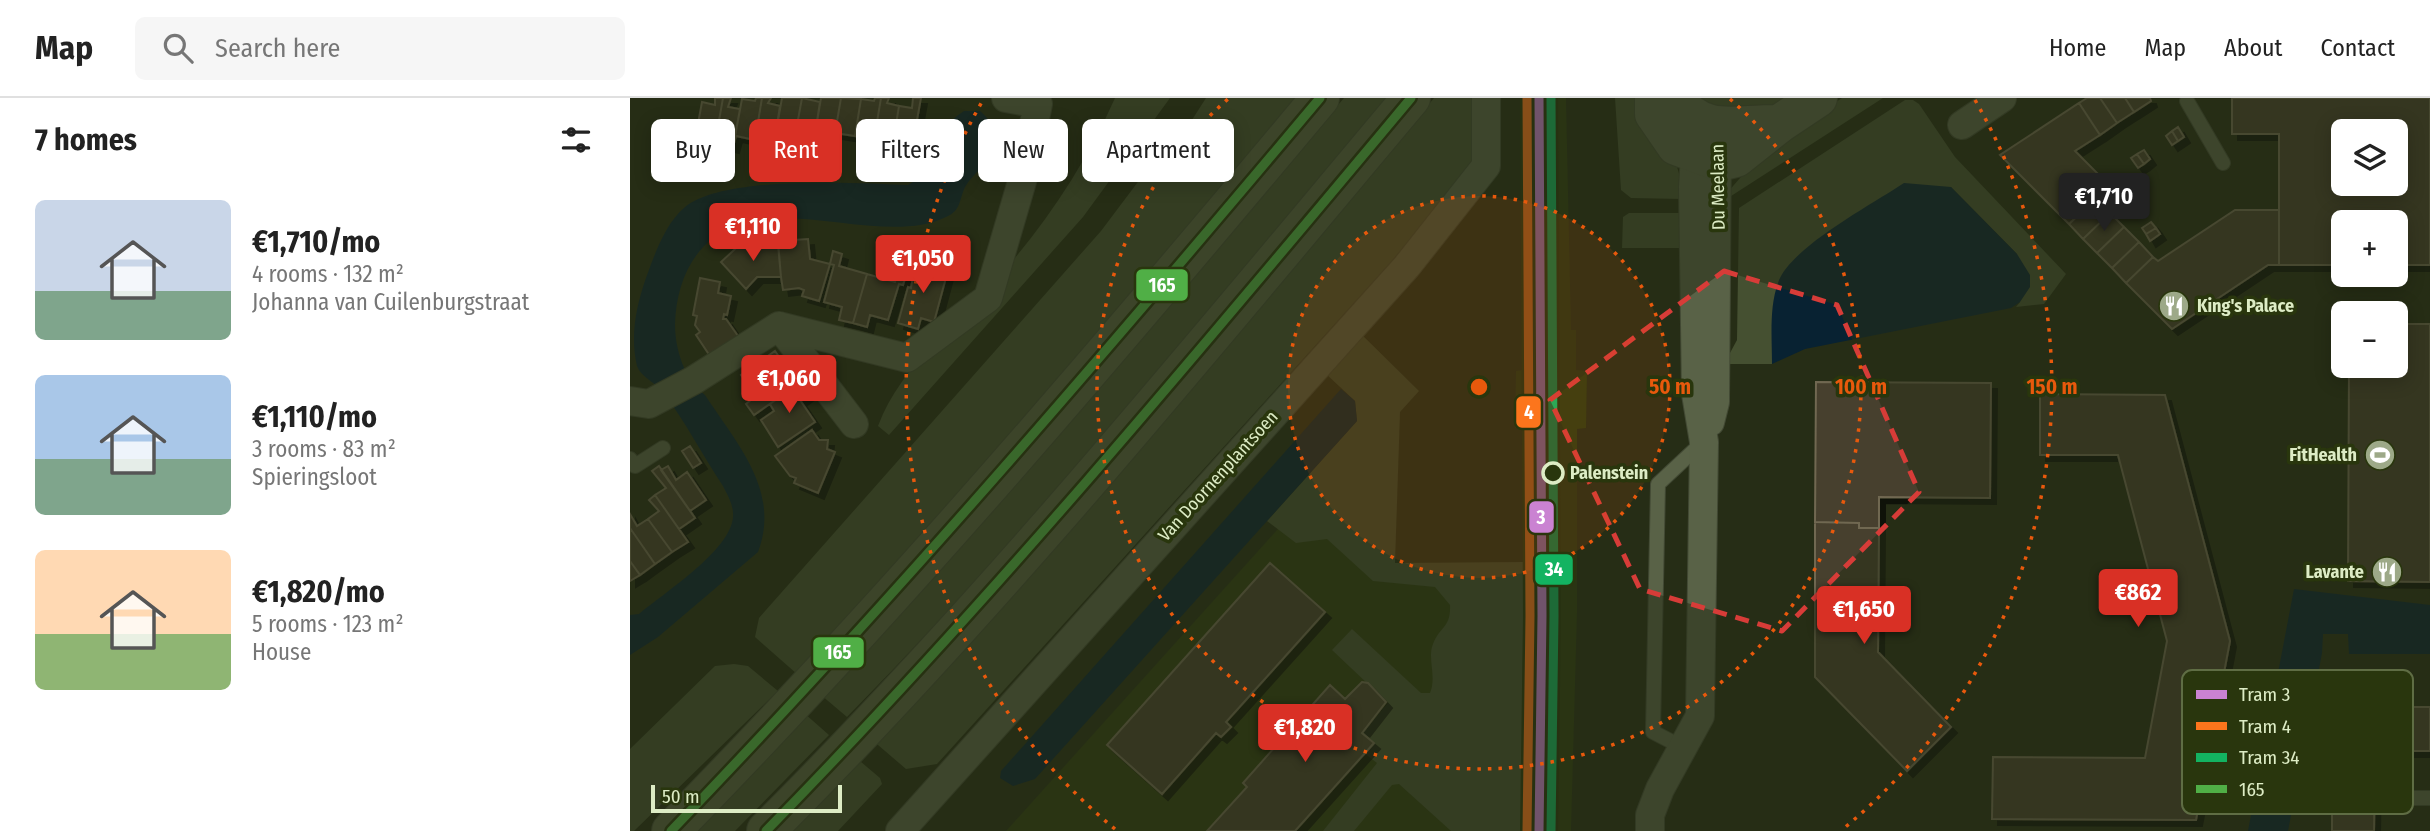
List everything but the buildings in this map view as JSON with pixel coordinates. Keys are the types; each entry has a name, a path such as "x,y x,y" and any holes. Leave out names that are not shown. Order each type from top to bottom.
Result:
{"main road":[{"path":"671,831 828,665 1054,412 1320,98"},
{"path":"766,831 884,709 1035,541 1411,98"}],"street":[{"path":"639,403 694,380 779,326 907,358 988,298 1023,178 1038,104 1006,98"},
{"name":"Van Doornenplantsoen","path":"900,831 1407,265 1486,166 1486,98"},
{"path":"1654,98 1654,114 1675,146 1710,148 1779,124 1818,98"},
{"path":"1673,98 1710,148"},
{"path":"1962,125 2002,98"},
{"name":"Du Meelaan","path":"1650,831 1650,815 1700,716 1704,442 1696,394 1710,148"},
{"path":"779,326 854,424"}],"lane":[{"path":"2187,101 2223,163"},
{"path":"1682,747 1653,732 1658,484 1704,442"},
{"path":"632,467 663,448"}],"highlighted area":[{"path":"1724,271 1837,305 1919,492 1782,631 1640,589 1550,400"}],"shaded area":[{"path":"1115,98 1170,98 1155,119 1105,119"},
{"path":"1206,98 1301,98 1234,178 1234,119 1193,119"},
{"path":"1344,98 1387,98 1056,491 988,568 847,717 821,695 1024,474"},
{"path":"1434,98 1474,98 1473,154 1469,170 1390,263 937,764 906,769 871,739 1305,254"},
{"path":"1528,98 1566,98 1571,330 1576,330 1576,370 1587,371 1586,428 1577,429 1577,613 1571,831 1521,831 1524,429 1515,428 1516,371 1524,370 1524,330 1532,330"},
{"path":"1615,98 1643,98 1675,159 1682,199 1631,198 1621,190"},
{"path":"1687,98 1790,98 1747,117"},
{"path":"1842,98 1883,98 1728,198 1727,193 1766,148"},
{"path":"1905,100 1913,100 1919,104 1955,157 2066,274 2044,304 2016,307 2020,302 2017,254 1951,187 1772,341 1772,364 1724,364 1737,340 1739,208"},
{"path":"1082,161 1082,182 1109,182 1083,217 889,435 878,426 901,382 933,344 1002,273 1035,233"},
{"path":"1138,182 1231,182 1156,271 797,674 755,637 759,618 1101,231"},
{"path":"1629,213 1682,213 1683,248 1622,248 1623,217"},
{"path":"1359,332 1419,391 1400,412 1395,563 1524,562 1521,831 1451,831 1399,784 1392,785 1354,831 1323,831 1377,763 1364,753 1361,734 1388,703 1332,650 1352,629 1421,693 1430,693 1433,681 1431,649 1450,613 1450,605 1435,587 1373,581 1327,539 1296,543 1267,521 1357,421 1355,401 1324,372"},
{"path":"1303,501 1390,575 1508,600 1501,831 1006,831"},
{"path":"715,666 748,666 778,691 634,831 630,831 630,749"},
{"path":"804,713 829,735 735,831 687,831"},
{"path":"854,756 880,778 882,784 838,831 781,831"}],"water":[{"path":"964,111 980,111 988,119 978,119 978,171 968,182 957,208 951,215 919,225 888,227 789,218 757,220 729,228 704,246 691,263 682,282 677,303 675,324 679,353 691,381 705,395 752,469 760,488 764,530 758,552 658,637 630,655 630,615 639,614 709,557 729,530 733,517 732,505 723,486 679,415 663,392 637,366 634,333 637,311 649,269 666,231 684,208 702,197 727,190 791,183 908,185 913,182 964,182 964,119 954,119"},
{"path":"1904,183 1951,187 2017,254 2030,275 2030,287 2020,302 2011,308 1805,349 1772,364 1773,303 1778,283 1785,270 1798,256 1834,228"},
{"path":"1341,389 1355,401 1357,421 1035,779 1013,786 1000,778 1001,771"},
{"path":"2294,589 2430,605 2430,654 2349,654 2348,634 2323,634 2319,670 2279,670"},
{"path":"2251,814 2291,814 2288,831 2248,831"}],"tram line":[{"name":"4","path":"1527,98 1530,616 1527,831"},
{"name":"3","path":"1539,98 1542,616 1539,831"},
{"name":"34","path":"1551,98 1554,616 1551,831"}],"transit line":[{"name":"165","path":"671,831 839,652 1002,470 1320,98"},
{"name":"165","path":"766,831 934,653 1096,471 1411,98"}],"place":[{"name":"King's Palace","path":"2174,306"},
{"name":"FitHealth","path":"2380,455"},
{"name":"Palenstein","path":"1553,473"},
{"name":"Lavante","path":"2387,572"}]}
